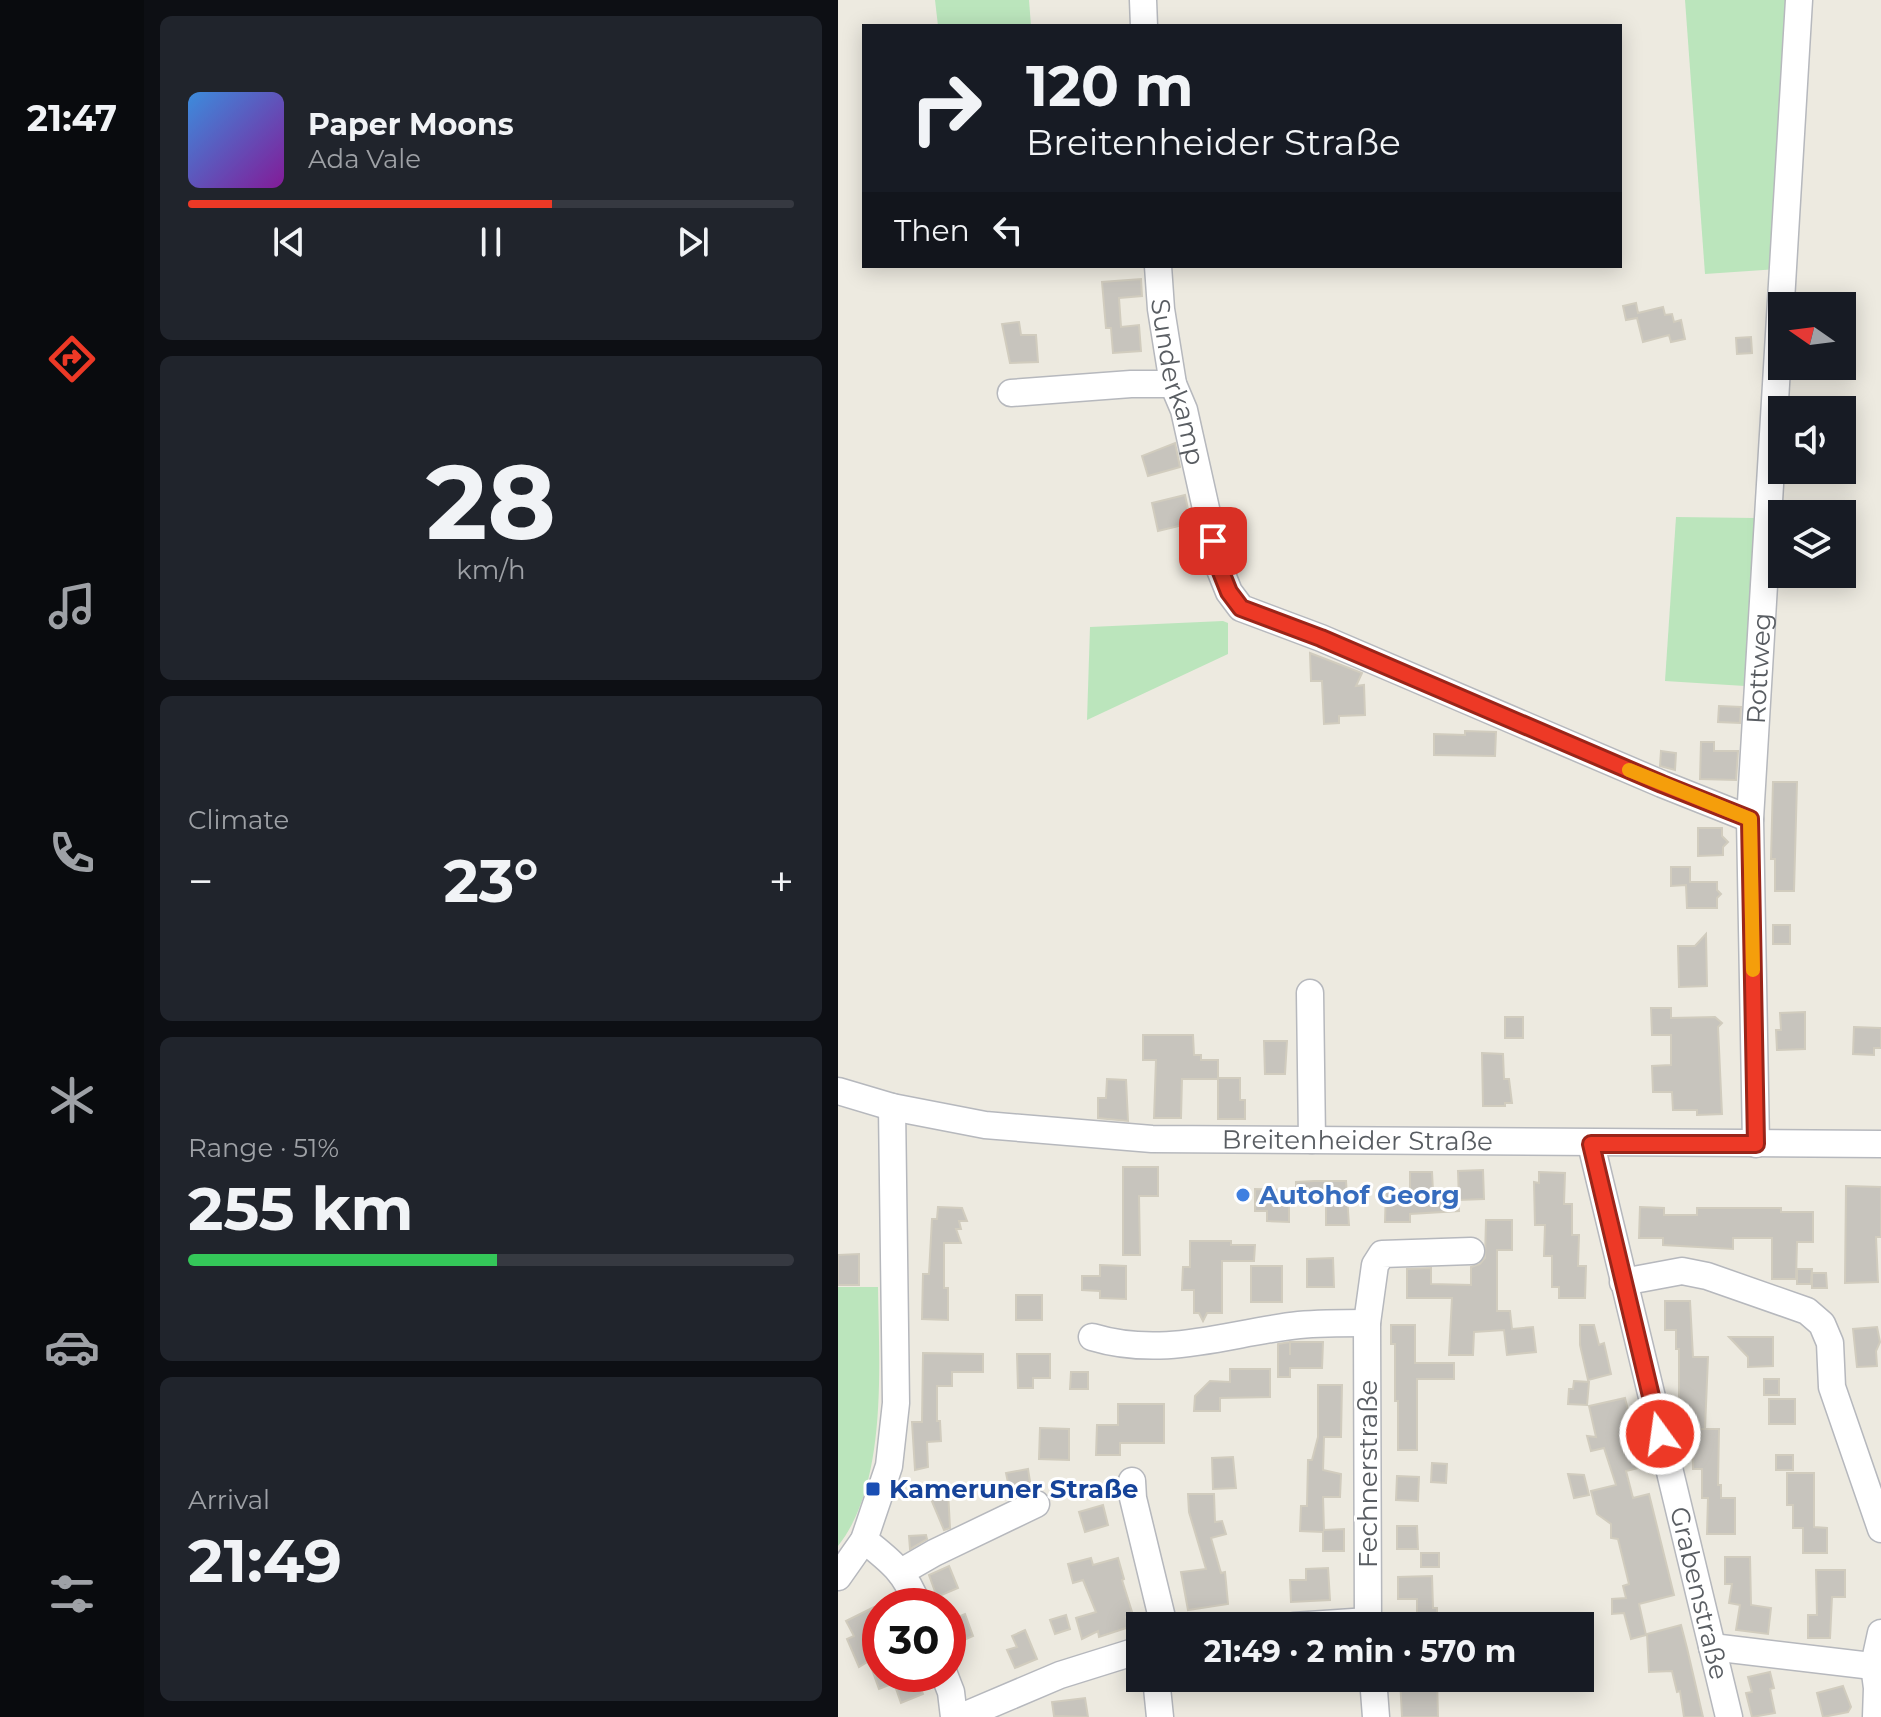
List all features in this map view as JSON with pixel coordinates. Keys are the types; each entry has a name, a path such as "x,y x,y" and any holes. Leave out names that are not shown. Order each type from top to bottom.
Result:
{"street":[{"path":"1143,0 1144,24"},
{"name":"Rottweg","path":"1756,1144 1750,819 1799,0"},
{"name":"Sunderkamp","path":"1158,268 1173,384 1184,410 1219,567 1229,592 1241,608 1321,638 1750,819"},
{"path":"1011,393 1173,384"},
{"path":"1310,993 1312,1140"},
{"name":"Breitenheider Straße","path":"838,1091 892,1107 985,1125 1152,1139 1881,1144"},
{"path":"838,1577 864,1540 889,1466 896,1403 892,1107"},
{"name":"Grabenstraße","path":"1591,1144 1729,1717"},
{"name":"Fechnerstraße","path":"1368,1612 1367,1323 1375,1265 1382,1254 1471,1251"},
{"path":"1623,1282 1682,1271 1707,1276 1807,1311 1822,1324 1830,1343 1832,1387 1881,1529"},
{"path":"1092,1337 1118,1345 1192,1345 1298,1325 1367,1323"},
{"path":"1132,1481 1133,1498 1161,1612"},
{"path":"901,1572 1036,1504"},
{"path":"864,1540 890,1560 911,1588"},
{"path":"1876,1717 1881,1633"},
{"path":"1712,1647 1877,1666"},
{"path":"961,1717 1060,1675 1126,1654"},
{"path":"951,1692 954,1717"},
{"path":"1157,1692 1160,1717"},
{"path":"1374,1692 1376,1717"}],"green space":[{"path":"935,0 1029,0 1031,24 938,24"},
{"path":"1685,0 1791,0 1778,269 1705,274"},
{"path":"1676,517 1755,518 1745,686 1665,681"},
{"path":"1228,623 1228,654 1087,720 1090,627"},
{"path":"838,1287 878,1287 879,1387 873,1457 865,1490 854,1520 838,1546"}],"building":[{"path":"1141,279 1142,296 1119,298 1121,327 1139,325 1141,351 1113,353 1111,328 1106,328 1102,282"},
{"path":"1636,303 1638,313 1663,307 1665,315 1672,314 1674,322 1681,320 1685,339 1671,342 1669,335 1643,342 1637,318 1626,320 1623,306"},
{"path":"1019,322 1021,335 1036,335 1038,362 1010,363 1002,324"},
{"path":"1751,337 1752,353 1737,354 1736,338"},
{"path":"1175,443 1180,467 1148,476 1142,456"},
{"path":"1185,495 1191,523 1158,531 1152,503"},
{"path":"1310,653 1362,673 1356,686 1364,685 1365,715 1339,716 1339,723 1324,724 1322,681 1311,681"},
{"path":"1719,706 1741,707 1740,723 1718,722"},
{"path":"1465,731 1496,732 1495,756 1434,755 1434,734 1465,735"},
{"path":"1701,742 1714,742 1714,751 1738,751 1736,780 1700,779"},
{"path":"1661,751 1676,753 1675,770 1660,766"},
{"path":"1773,782 1797,782 1794,891 1775,891 1775,859 1771,859"},
{"path":"1698,828 1722,828 1722,836 1728,842 1723,847 1723,855 1698,856"},
{"path":"1671,867 1690,867 1690,882 1717,882 1717,890 1721,894 1717,898 1717,908 1687,908 1686,885 1671,886"},
{"path":"1773,925 1790,925 1790,944 1773,944"},
{"path":"1706,934 1707,986 1679,987 1678,946 1695,946"},
{"path":"1651,1008 1671,1008 1671,1018 1715,1017 1722,1023 1718,1027 1722,1114 1697,1115 1697,1110 1673,1110 1672,1092 1653,1092 1652,1066 1671,1065 1671,1035 1652,1035"},
{"path":"1805,1012 1805,1049 1777,1050 1776,1030 1781,1030 1780,1013"},
{"path":"1505,1017 1523,1017 1523,1038 1505,1038"},
{"path":"1854,1027 1881,1028 1881,1048 1874,1048 1874,1055 1853,1054"},
{"path":"1143,1035 1193,1035 1194,1055 1201,1055 1201,1060 1218,1060 1218,1078 1240,1078 1240,1100 1245,1100 1245,1119 1218,1119 1218,1079 1182,1079 1181,1118 1154,1118 1156,1060 1143,1060"},
{"path":"1264,1041 1287,1041 1285,1074 1265,1074"},
{"path":"1482,1053 1503,1054 1504,1079 1509,1079 1512,1103 1483,1106"},
{"path":"1107,1079 1126,1080 1128,1121 1098,1118 1098,1098 1106,1098"},
{"path":"1123,1167 1158,1167 1158,1196 1139,1196 1140,1255 1123,1255"},
{"path":"1483,1170 1484,1199 1459,1200 1458,1171"},
{"path":"1410,1172 1432,1172 1433,1191 1458,1190 1459,1211 1410,1214 1410,1222 1385,1222 1386,1189 1410,1189"},
{"path":"1539,1172 1565,1173 1564,1204 1572,1204 1572,1235 1579,1235 1578,1266 1586,1266 1585,1298 1559,1298 1559,1287 1552,1287 1552,1256 1544,1256 1545,1225 1535,1225 1534,1182 1539,1183"},
{"path":"1346,1181 1349,1225 1326,1225 1326,1200 1296,1199 1296,1182"},
{"path":"1846,1186 1881,1187 1881,1237 1876,1237 1878,1282 1845,1283"},
{"path":"1255,1189 1289,1190 1289,1222 1267,1221 1267,1211 1255,1211"},
{"path":"938,1207 962,1208 967,1221 959,1221 961,1229 956,1229 961,1243 944,1243 948,1320 922,1319 923,1274 929,1274 932,1219 937,1219"},
{"path":"1640,1207 1664,1208 1664,1215 1697,1215 1697,1208 1781,1208 1781,1212 1813,1212 1813,1242 1797,1242 1796,1279 1772,1279 1772,1238 1733,1238 1733,1249 1663,1245 1663,1238 1639,1238"},
{"path":"1486,1220 1512,1220 1512,1250 1497,1250 1497,1311 1510,1311 1512,1329 1533,1327 1536,1352 1507,1355 1504,1330 1474,1332 1473,1355 1449,1355 1452,1298 1407,1298 1407,1269 1431,1268 1431,1284 1471,1285 1471,1267 1485,1258"},
{"path":"1190,1241 1231,1241 1231,1245 1255,1245 1254,1261 1222,1261 1222,1313 1207,1313 1203,1321 1199,1313 1194,1313 1194,1290 1182,1290 1183,1267 1190,1267"},
{"path":"859,1254 859,1285 838,1285 838,1255"},
{"path":"1333,1258 1334,1287 1307,1287 1307,1259"},
{"path":"1100,1265 1126,1266 1126,1299 1100,1298 1100,1291 1082,1290 1082,1276 1100,1276"},
{"path":"1251,1266 1282,1266 1282,1302 1251,1302"},
{"path":"1797,1269 1812,1269 1811,1284 1797,1284"},
{"path":"1812,1273 1826,1273 1827,1288 1812,1288"},
{"path":"1016,1295 1042,1295 1042,1320 1016,1320"},
{"path":"1665,1301 1690,1301 1693,1357 1708,1357 1705,1429 1688,1429 1688,1412 1679,1412 1679,1349 1676,1349 1676,1330 1665,1330"},
{"path":"1391,1325 1415,1325 1415,1363 1454,1363 1454,1379 1417,1379 1417,1450 1398,1450 1395,1344 1391,1344"},
{"path":"1580,1325 1594,1325 1599,1345 1604,1343 1611,1374 1588,1380 1580,1345"},
{"path":"1877,1327 1880,1342 1876,1351 1877,1366 1857,1367 1853,1329"},
{"path":"1729,1337 1773,1337 1773,1366 1748,1367 1748,1357"},
{"path":"1323,1342 1322,1368 1290,1368 1290,1377 1278,1377 1278,1344"},
{"path":"923,1353 983,1354 983,1372 952,1372 952,1386 937,1386 937,1421 940,1421 941,1441 927,1442 928,1467 915,1470 912,1422 922,1422"},
{"path":"1017,1354 1050,1354 1050,1378 1033,1378 1033,1388 1018,1388"},
{"path":"1230,1369 1270,1369 1270,1397 1220,1398 1220,1411 1194,1411 1195,1396 1210,1381 1230,1382"},
{"path":"1071,1372 1088,1372 1088,1389 1070,1389"},
{"path":"1764,1379 1779,1379 1779,1395 1764,1395"},
{"path":"1574,1381 1589,1382 1587,1405 1568,1404 1569,1389 1573,1389"},
{"path":"1318,1385 1342,1385 1341,1437 1324,1437 1323,1470 1341,1474 1340,1497 1323,1497 1324,1530 1344,1529 1344,1551 1323,1551 1323,1532 1300,1531 1301,1506 1307,1506 1308,1460 1312,1460 1318,1437"},
{"path":"1625,1398 1642,1467 1626,1471 1633,1498 1649,1494 1674,1595 1639,1604 1646,1635 1631,1639 1624,1613 1612,1614 1612,1599 1626,1598 1623,1586 1629,1584 1618,1539 1611,1538 1611,1524 1597,1514 1591,1491 1616,1485 1604,1448 1591,1451 1587,1436 1596,1437 1589,1406"},
{"path":"1769,1399 1795,1399 1795,1424 1769,1424"},
{"path":"1118,1404 1164,1404 1164,1443 1120,1443 1120,1455 1096,1455 1097,1425 1118,1425"},
{"path":"1040,1428 1069,1429 1069,1460 1039,1459"},
{"path":"1692,1429 1719,1429 1718,1485 1721,1485 1721,1498 1735,1498 1735,1534 1707,1534 1708,1498 1702,1498 1702,1469 1693,1469"},
{"path":"1776,1455 1793,1455 1793,1470 1776,1470"},
{"path":"1233,1457 1236,1488 1213,1489 1212,1458"},
{"path":"1432,1463 1447,1464 1446,1483 1431,1482"},
{"path":"1028,1469 1031,1488 1010,1492 1006,1473"},
{"path":"1787,1473 1814,1473 1814,1527 1827,1528 1827,1553 1803,1553 1803,1528 1793,1528 1793,1505 1787,1505"},
{"path":"1568,1474 1584,1475 1589,1495 1574,1498"},
{"path":"1397,1476 1419,1477 1418,1501 1396,1500"},
{"path":"948,1491 950,1528 944,1530 928,1492"},
{"path":"1188,1494 1214,1494 1215,1522 1222,1521 1226,1534 1211,1538 1221,1573 1225,1572 1228,1604 1188,1610 1181,1572 1206,1569 1189,1512"},
{"path":"1103,1505 1108,1525 1085,1532 1079,1512"},
{"path":"1397,1526 1417,1526 1418,1549 1397,1549"},
{"path":"926,1535 927,1539 910,1549 909,1536"},
{"path":"1421,1553 1439,1553 1439,1567 1421,1567"},
{"path":"1725,1557 1750,1557 1751,1605 1771,1608 1768,1634 1736,1630 1740,1605 1729,1603 1732,1584 1725,1584"},
{"path":"1091,1558 1093,1565 1118,1558 1132,1612 1126,1612 1126,1628 1099,1637 1098,1631 1082,1639 1076,1618 1096,1612 1083,1580 1073,1583 1068,1564"},
{"path":"949,1566 958,1588 934,1588 929,1575"},
{"path":"1328,1568 1330,1600 1291,1602 1290,1580 1306,1580 1306,1569"},
{"path":"1816,1570 1845,1570 1845,1597 1832,1597 1830,1638 1808,1638 1808,1615 1817,1615"},
{"path":"1432,1576 1433,1608 1437,1608 1437,1612 1417,1612 1417,1599 1398,1599 1398,1577"},
{"path":"862,1613 862,1665 859,1667 847,1639 854,1636 846,1621"},
{"path":"1066,1615 1070,1629 1055,1634 1050,1620"},
{"path":"966,1617 973,1636 966,1639"},
{"path":"1681,1625 1703,1717 1684,1717 1680,1691 1677,1692 1672,1671 1649,1672 1647,1634"},
{"path":"1025,1630 1037,1659 1015,1668 1007,1650 1017,1647 1012,1636"},
{"path":"1770,1672 1775,1713 1752,1717 1746,1693 1752,1692 1748,1677"},
{"path":"1843,1686 1851,1707 1848,1712 1823,1717 1817,1693"},
{"path":"897,1692 922,1692 923,1694 901,1703"},
{"path":"1401,1692 1437,1692 1438,1717 1402,1717"},
{"path":"1085,1698 1088,1717 1054,1716 1052,1702"}],"slow traffic":[{"path":"1629,770 1750,819 1753,970"}],"place":[{"name":"Autohof Georg","path":"1243,1195"},
{"name":"Kameruner Straße","path":"873,1489"}],"route":[{"path":"1213,541 1229,592 1241,608 1321,638 1750,819 1756,1144 1591,1144 1660,1434"}]}
